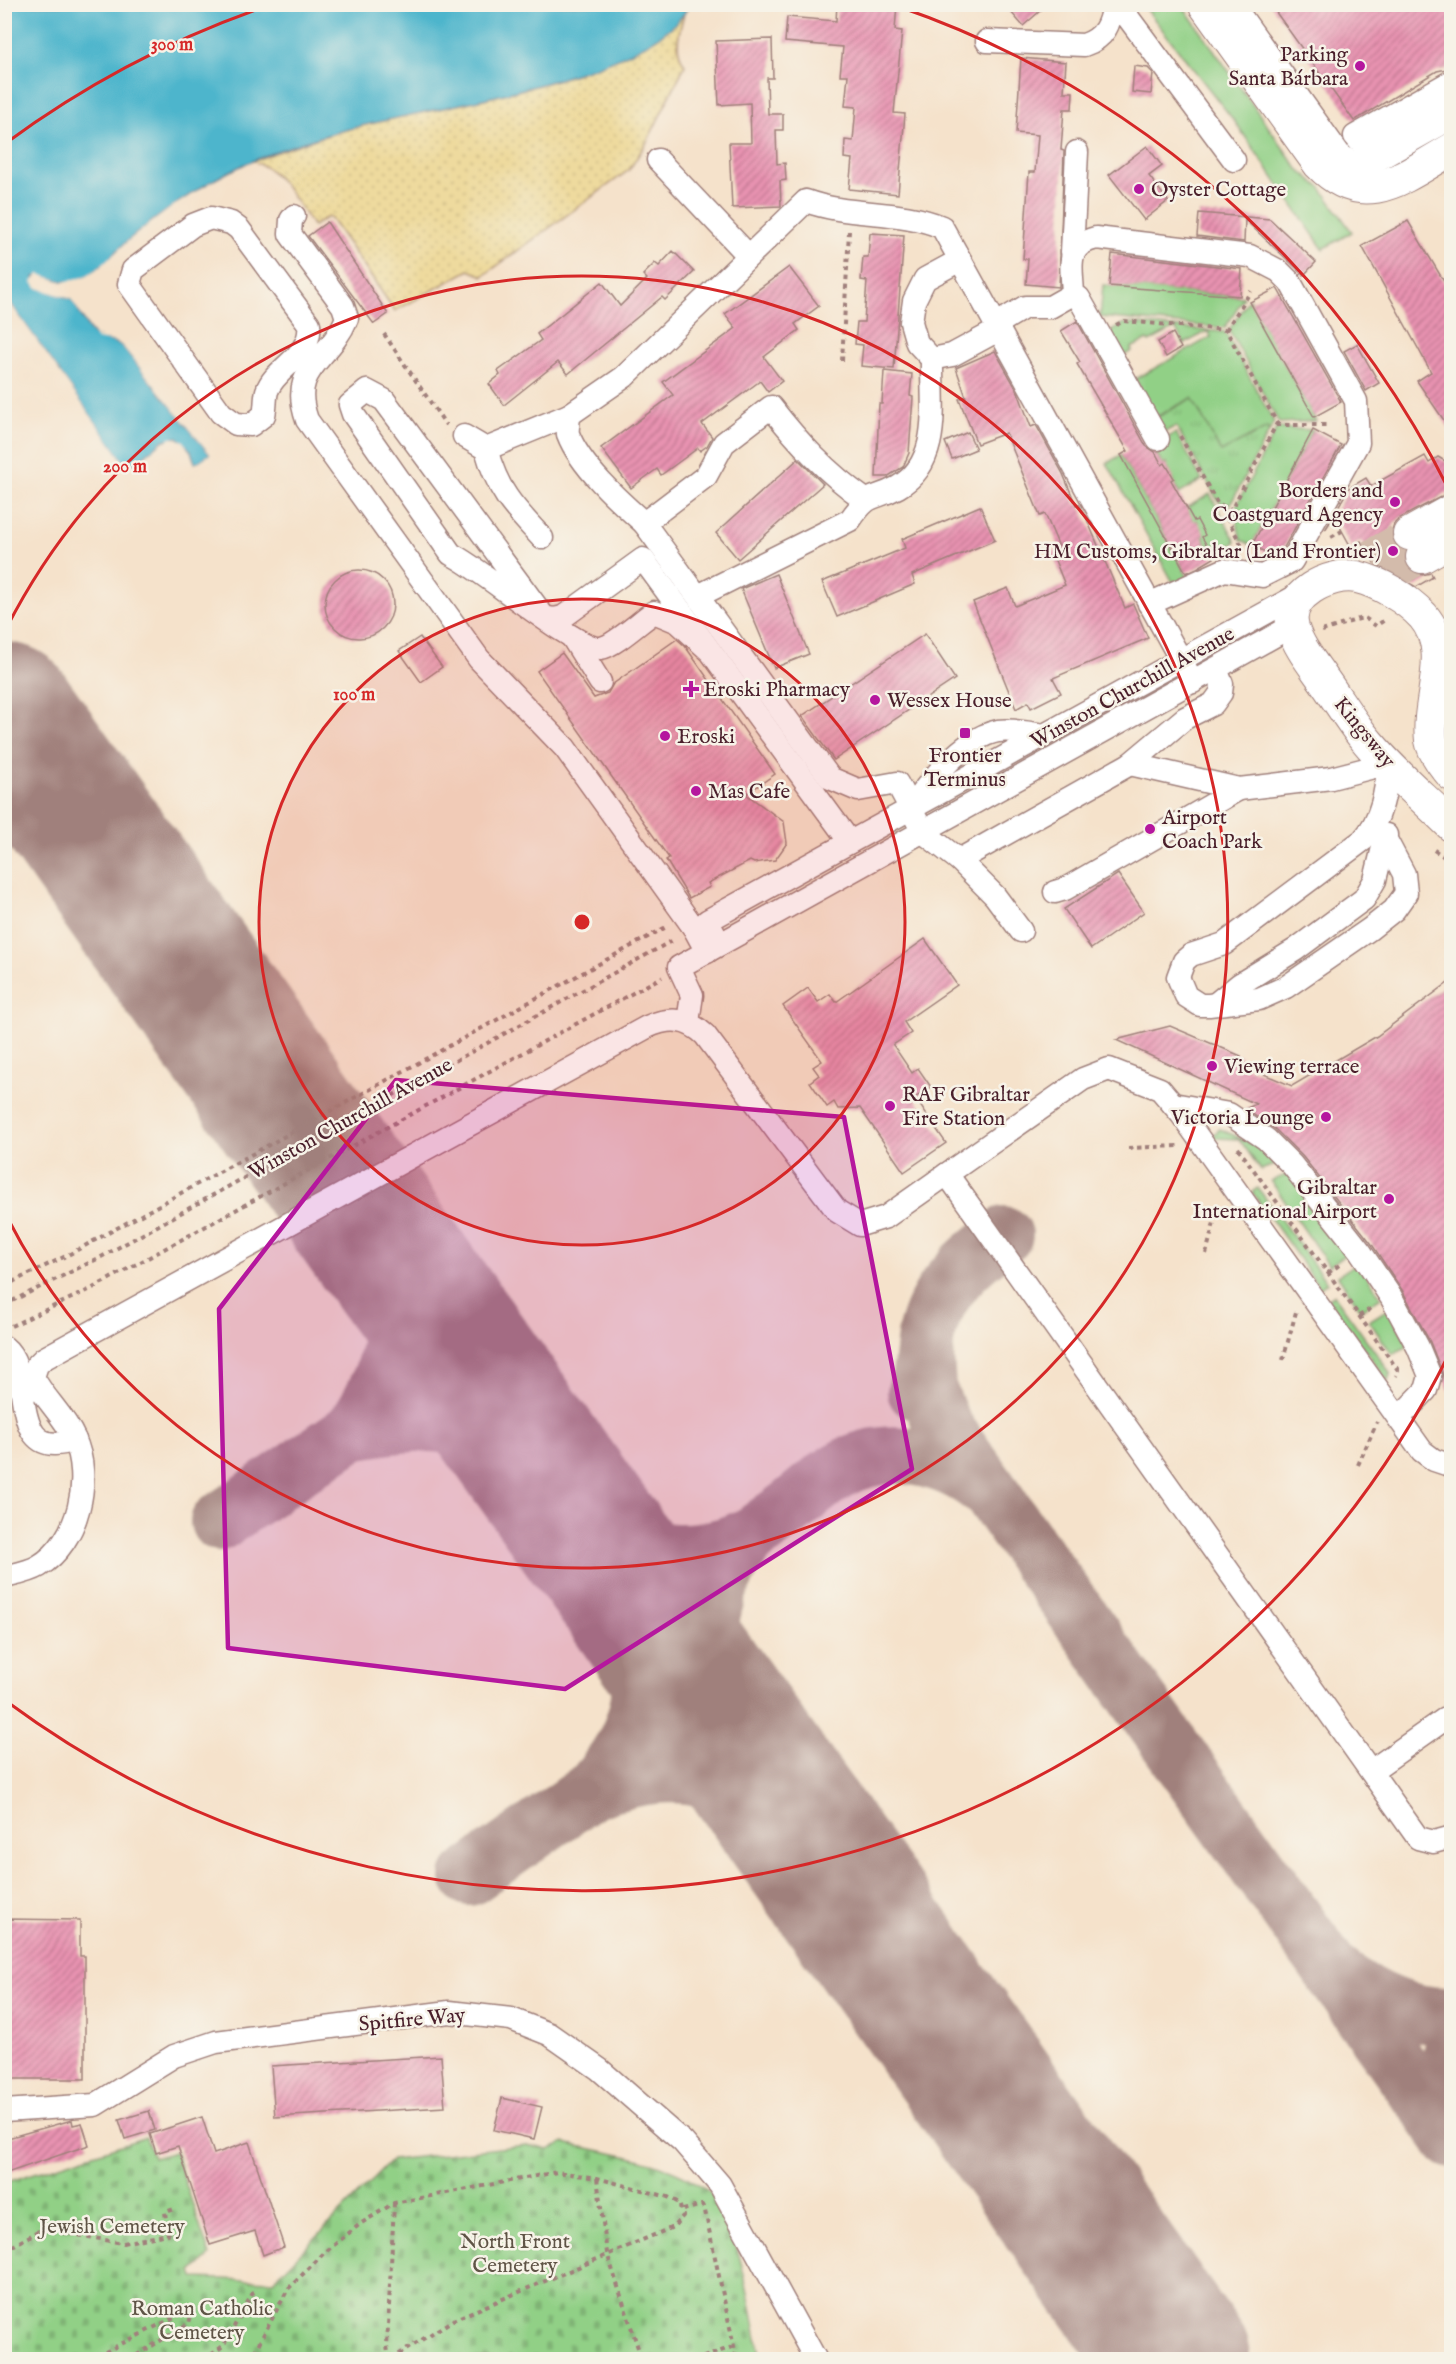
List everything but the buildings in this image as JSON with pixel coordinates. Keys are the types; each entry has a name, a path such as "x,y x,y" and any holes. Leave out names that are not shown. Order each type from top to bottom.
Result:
{"highway":[{"path":"1204,4 1319,164 1332,178 1348,186 1365,190 1390,185 1452,149"},
{"path":"1425,552 1452,510"},
{"path":"1425,552 1452,524"},
{"path":"1425,552 1452,540"},
{"name":"Winston Churchill Avenue","path":"1302,593 1375,578 1424,617 1434,636 1439,657 1431,718 1431,742 1452,775"},
{"path":"1292,626 1293,609 1302,593"},
{"name":"Kingsway","path":"1292,626 1304,651 1343,709 1363,736 1414,789 1443,838"},
{"path":"1451,695 1444,708 1445,723 1452,743"}],"street":[{"path":"987,41 1084,45 1095,42 1105,32 1113,4"},
{"path":"1118,4 1234,160"},
{"path":"1232,4 1340,155 1350,161 1372,163 1452,118"},
{"path":"1452,81 1355,136 1360,142 1365,143 1384,137 1452,97"},
{"path":"1073,294 1072,252 1077,152"},
{"path":"658,160 748,255"},
{"path":"486,449 569,415 624,377 806,201 850,213 924,219 942,226 1193,681"},
{"path":"294,216 291,220 290,234 343,306 347,318 341,334 302,381 300,400 307,420 479,659 565,748 694,928 713,948"},
{"path":"211,218 231,223 239,229 309,324 307,341 282,373 267,390 261,420 251,425 236,424 228,419 131,289 130,274 201,220 211,218"},
{"path":"1072,252 1080,242 1096,238 1250,256 1279,271 1290,282 1356,401 1358,443 1292,561 1262,576 1224,570 1149,604"},
{"path":"698,596 850,520 864,499 898,487 917,473 930,447 932,359 917,342 911,322 914,301 925,279 960,260"},
{"path":"932,359 952,355 1025,307 1050,307 1073,294"},
{"path":"1073,294 1079,298 1158,439"},
{"path":"282,373 286,384 301,390"},
{"path":"663,587 665,598 654,612 605,647 590,647 572,637 498,586 474,565 452,554 440,541 352,414 350,405 354,399 367,391 384,400 544,617 554,619 571,611 644,559 850,842"},
{"path":"644,523 706,476 724,443 771,407 799,442 834,478 864,499"},
{"path":"569,415 567,432 582,457 619,501 644,523 830,778 858,790 897,783 923,832 959,860 995,896 1021,931"},
{"path":"464,435 486,449 494,479 509,503 542,538"},
{"name":"Winston Churchill Avenue","path":"911,809 948,762 985,736 998,731 1044,735 1302,593"},
{"path":"571,611 566,620 572,637 600,682"},
{"path":"654,612 678,622 710,651"},
{"name":"Winston Churchill Avenue","path":"671,972 1292,626"},
{"path":"959,860 1130,764 1185,718 1218,700 1222,684 1216,669"},
{"path":"1130,764 1239,789 1331,778 1389,763 1376,823 1363,840 1224,944 1191,955 1184,961 1178,978 1186,996 1200,1005 1259,999 1279,990 1345,948 1394,910 1406,893 1406,883 1385,838"},
{"path":"1218,1002 1240,984 1295,950 1364,899 1375,880 1396,792 1406,787 1414,789"},
{"path":"1055,892 1065,890 1239,789"},
{"path":"713,948 707,921 911,809"},
{"path":"671,972 692,995 688,1022"},
{"path":"4,1577 40,1565 65,1541 75,1517 82,1486 80,1456 75,1440 62,1416 36,1383 34,1370 37,1365 52,1353 647,1027 669,1020 688,1022 705,1035 837,1211 860,1225 880,1220 1083,1079 1109,1069 1160,1089 1422,1451 1434,1460 1452,1466"},
{"path":"1173,1104 1229,1114 1266,1139 1292,1165 1360,1251 1391,1297 1418,1347 1430,1376 1426,1390 1399,1418"},
{"path":"947,1174 1418,1838 1434,1842 1452,1837"},
{"path":"4,1347 14,1356 18,1383 30,1425 37,1438 51,1445 75,1440"},
{"path":"1371,1772 1452,1714"},
{"name":"Spitfire Way","path":"4,2111 95,2105 174,2056 216,2042 449,2012 489,2015 523,2023 549,2034 581,2055 698,2156 733,2207 816,2360"}],"path":[{"path":"842,361 850,213"},
{"path":"1226,330 1235,312 1251,291"},
{"path":"1100,335 1124,321 1226,330"},
{"path":"1226,330 1277,423 1227,518 1243,548"},
{"path":"384,334 445,425 464,435"},
{"path":"1276,425 1326,425"},
{"path":"1158,439 1176,429 1217,503 1231,510"},
{"path":"1443,838 1452,862"},
{"name":"Winston Churchill Avenue","path":"4,1305 94,1260 694,928"},
{"name":"Winston Churchill Avenue","path":"4,1329 91,1289 671,972"},
{"path":"4,1286 18,1281"},
{"path":"250,2360 288,2289 322,2253 360,2224 394,2204 556,2172 597,2178 668,2197 680,2203 683,2216 673,2227 453,2320 390,2360 387,2346 394,2204"},
{"path":"597,2178 607,2253 642,2360"},
{"path":"683,2210 702,2205 705,2211 737,2360"},
{"path":"4,2250 42,2229 123,2243 168,2234 165,2212 174,2209"},
{"path":"204,2360 223,2346 254,2290"},
{"path":"89,2360 193,2308 189,2323 129,2360"},
{"path":"695,2360 735,2346"}],"highlighted area":[{"path":"396,1080 844,1117 912,1469 565,1689 228,1648 219,1309"}],"green space":[{"path":"1143,5 1182,5 1298,169 1321,188 1352,232 1323,249 1235,122"},
{"path":"1103,285 1244,297 1225,328 1100,317"},
{"path":"1249,299 1316,421 1279,423 1229,330"},
{"path":"1125,323 1225,332 1274,422 1269,432 1267,429 1221,453 1192,398 1156,417 1135,379 1211,337 1208,331 1184,344 1175,328 1149,342 1147,340 1131,348 1132,351 1118,359 1105,335"},
{"path":"1192,398 1221,452 1267,428 1269,432 1229,507 1218,501 1176,426 1161,434 1152,420"},
{"path":"1277,428 1313,430 1252,545 1241,540 1234,510"},
{"path":"1176,433 1202,480 1179,494 1166,463 1163,465 1156,453 1161,450 1157,443"},
{"path":"1121,455 1188,577 1174,584 1107,463"},
{"path":"1210,494 1236,542 1217,552 1213,545 1208,548 1197,520 1194,522 1186,508"},
{"path":"1220,1129 1253,1144 1279,1163 1261,1170 1239,1139 1214,1138 1214,1134"},
{"path":"1289,1174 1350,1251 1329,1266 1271,1181"},
{"path":"1258,1188 1327,1283 1320,1288 1252,1192"},
{"path":"1358,1262 1381,1297 1361,1310 1338,1276"},
{"path":"1334,1295 1391,1374 1388,1381 1328,1299"},
{"path":"1388,1309 1409,1346 1392,1354 1369,1321"},
{"name":"North Front Cemetery","path":"146,2137 153,2158 175,2152 210,2256 192,2272 194,2278 273,2281 392,2160 527,2145 549,2150 565,2143 661,2166 696,2183 711,2194 721,2206 737,2247 761,2359 5,2359 4,2183"}],"sand":[{"path":"684,14 678,46 685,65 647,142 629,170 483,276 469,270 395,311 329,216 313,226 286,186 268,169 250,162 346,130 476,101 575,74 620,57 657,37"}],"water":[{"path":"4,5 689,5 668,30 632,52 585,71 533,87 345,130 306,141 248,163 211,181 170,208 124,244 105,263 83,278 69,282 34,277 37,287 71,299 89,329 96,336 123,347 210,454 195,464 191,451 178,437 164,440 133,465 124,462 5,296"}],"pier":[{"path":"250,162 259,162 221,180 175,209 131,242 102,270 73,284 63,285 45,278 37,279 39,285 65,292 73,297 98,337 118,339 125,345 213,453 194,467 182,443 171,440 135,468 128,468 111,449 4,301 5,296 124,462 134,465 171,437 184,441 195,464 210,454 123,347 117,342 97,339 71,299 37,288 32,282 39,274 63,282 84,277 100,267 129,240 173,206"}],"taxiway":[{"path":"355,1207 382,1266 391,1310 391,1332 383,1372 365,1412 352,1431 425,1423 454,1426 479,1434 531,1463 553,1482 588,1521 629,1544 675,1552 699,1551 744,1539 764,1528"},
{"path":"916,1391 921,1375 928,1327 940,1299 948,1286 968,1264 1004,1235"},
{"path":"925,1352 927,1388 942,1424 1452,2140"},
{"path":"219,1522 352,1431"},
{"path":"750,1760 719,1697 709,1646 711,1616 718,1592 729,1567 743,1546 760,1529 832,1475 856,1462 876,1457 895,1455 934,1461 953,1468 986,1489"},
{"path":"623,1582 637,1641 641,1667 640,1691 636,1715 627,1739 613,1764 592,1790 626,1780 655,1775 681,1775 706,1779 729,1787 752,1800 804,1837"},
{"path":"469,1877 592,1790"},
{"path":"1338,1975 1364,1993 1391,2006 1420,2014 1452,2016"},
{"path":"1452,2054 1441,2095 1452,2135"}],"runway":[{"path":"4,715 1177,2360"}],"tunnel":[{"path":"1370,556 1409,534"},
{"path":"1386,578 1422,557"}],"place":[{"name":"Parking Santa Bárbara","path":"1360,66"},
{"name":"Oyster Cottage","path":"1139,189"},
{"name":"Borders and Coastguard Agency","path":"1395,502"},
{"name":"HM Customs, Gibraltar (Land Frontier)","path":"1393,551"},
{"name":"Eroski Pharmacy","path":"691,689"},
{"name":"Wessex House","path":"875,700"},
{"name":"Frontier Terminus","path":"965,733"},
{"name":"Eroski","path":"665,736"},
{"name":"Mas Cafe","path":"696,791"},
{"name":"Airport Coach Park","path":"1150,829"},
{"name":"Viewing terrace","path":"1212,1066"},
{"name":"RAF Gibraltar Fire Station","path":"890,1106"},
{"name":"Victoria Lounge","path":"1326,1117"},
{"name":"Gibraltar International Airport","path":"1389,1199"}],"park label":[{"name":"Jewish Cemetery","path":"112,2226"},
{"name":"Roman Catholic Cemetery","path":"202,2320"}]}
